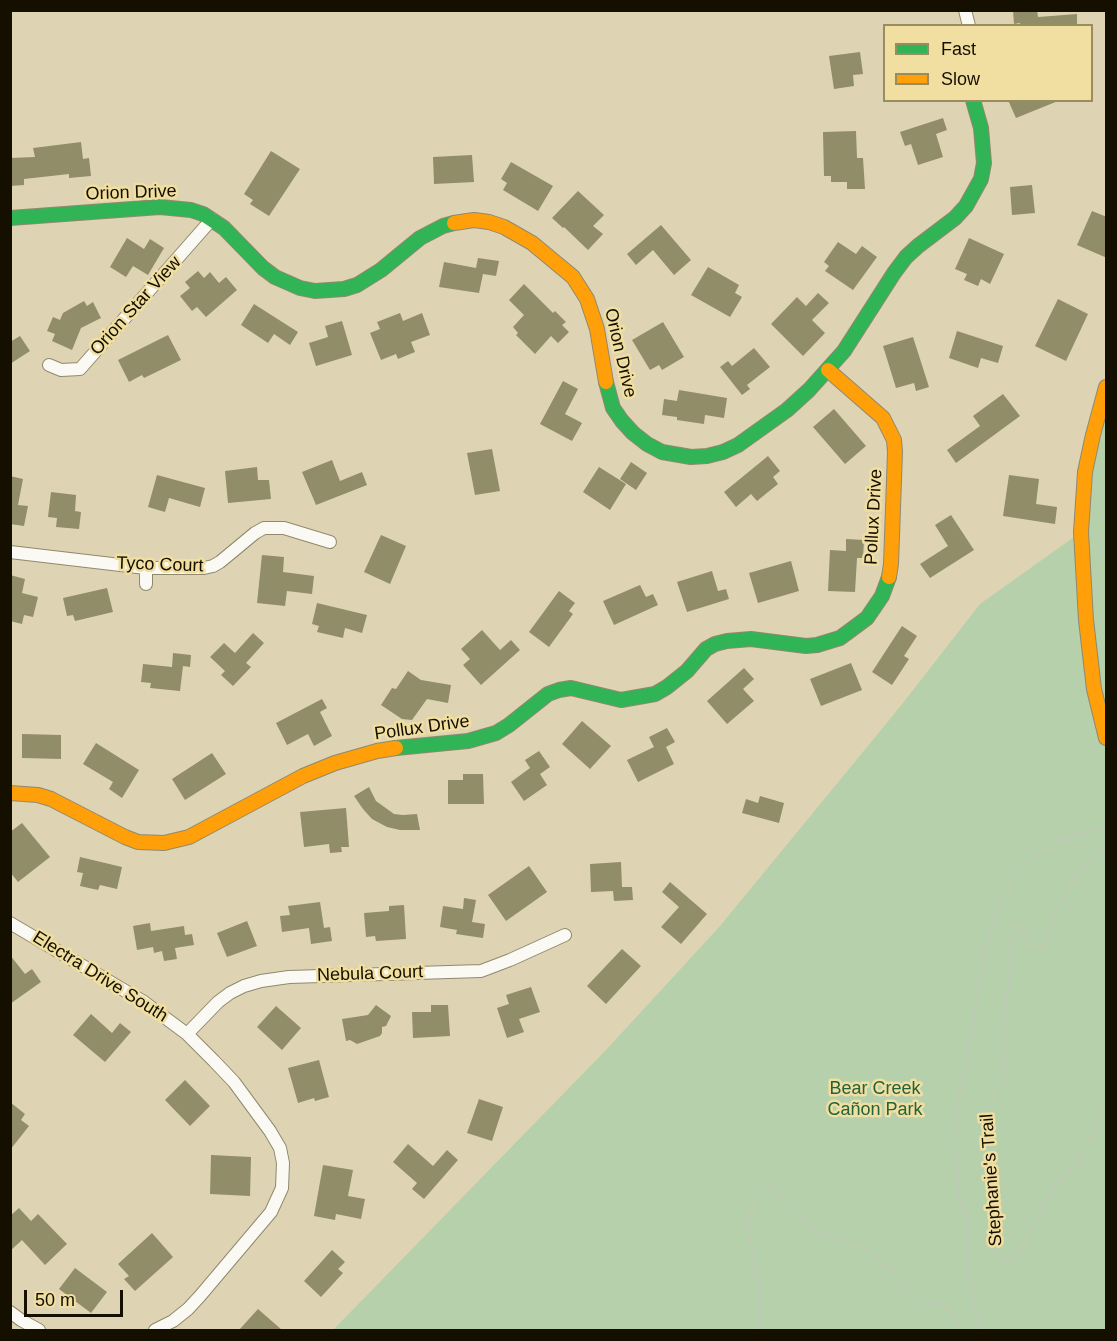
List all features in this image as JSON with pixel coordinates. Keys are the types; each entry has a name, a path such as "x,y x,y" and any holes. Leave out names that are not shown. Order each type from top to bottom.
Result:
{"street":[{"name":"Orion Drive","path":"10,218 160,207 191,210 203,214 224,228 263,268 275,276 300,288 315,291 344,289 357,285 381,270 420,238 443,226 474,220 504,227 532,243 573,277 587,299 593,313 607,391 621,421 647,444 662,452 691,457 708,456 738,445 787,410 809,390 851,342 906,257 955,218 966,206 981,179 984,163 981,128 974,102"},
{"name":"Orion Star View","path":"50,365 61,370 80,369 212,219"},
{"name":"Pollux Drive","path":"10,793 38,795 51,799 138,842 164,843 189,837 303,776 335,763 377,751 468,741 496,733 548,694 559,690 571,688 621,700 644,698 668,687 714,644 751,639 806,646 840,638 867,618 882,596 888,581 891,564 895,452 894,440 883,418 828,370"},
{"path":"1107,387 1085,472 1081,532 1086,620 1094,689 1098,712 1107,738"},
{"name":"Tyco Court","path":"10,552 146,568 194,568 213,566 220,562 264,528 284,528 330,542"},
{"path":"146,568 146,584"},
{"name":"Electra Drive South","path":"10,923 144,1002 187,1034 221,1068 252,1106 280,1149 283,1163 282,1188 271,1212 188,1309 173,1321 155,1330"},
{"name":"Nebula Court","path":"187,1034 206,1013 224,998 244,986 261,981 289,977 481,971 565,936"},
{"path":"10,1312 39,1330"}],"path":[{"path":"978,1330 968,1277 969,1221 958,1194 959,1175 953,1141 954,1116 971,1038 979,978 999,904 1015,876 1048,846 1074,835 1107,829"},
{"name":"Stephanie's Trail","path":"1107,846 1073,881 1039,948 1030,943 1020,927 1016,927 1002,1045 1004,1079 983,1112 987,1127 992,1251 1014,1262 1050,1195 1077,1163 1107,1108"},
{"path":"758,1330 760,1295 747,1217 760,1188 768,1186 781,1192 815,1230 871,1251 894,1273 903,1293 913,1301 933,1303 951,1312 959,1330"}],"green space":[{"name":"Bear Creek Cañon Park","path":"1106,415 1106,1330 333,1330 606,1050 720,926 899,708 980,604 1074,537 1091,480"}],"building":[{"path":"1013,10 1037,10 1038,17 1077,14 1077,24 1014,24"},
{"path":"860,52 863,74 853,75 854,86 834,89 829,56"},
{"path":"1009,102 1056,102 1016,118"},
{"path":"943,118 947,130 936,134 943,157 918,165 911,144 905,146 900,132"},
{"path":"856,131 857,158 863,158 865,189 847,189 847,182 831,182 831,176 824,176 823,132"},
{"path":"81,142 83,159 89,158 91,176 69,178 69,174 24,179 24,185 10,186 10,158 35,157 33,148"},
{"path":"271,151 300,169 269,216 250,204 253,200 244,194"},
{"path":"472,155 474,182 434,184 433,157"},
{"path":"511,162 553,186 538,211 503,190 507,183 501,179"},
{"path":"1032,185 1035,213 1012,215 1010,187"},
{"path":"578,191 604,215 593,226 603,234 588,250 552,218"},
{"path":"1092,211 1107,217 1107,258 1077,245"},
{"path":"661,225 691,260 674,275 653,250 636,265 627,254"},
{"path":"127,238 144,249 150,239 164,248 148,275 133,266 126,277 110,267"},
{"path":"969,238 1004,254 990,284 981,279 978,286 964,280 967,274 955,269"},
{"path":"838,242 856,254 862,246 877,257 853,290 825,271 829,266 824,262"},
{"path":"478,258 499,261 496,276 483,274 479,293 439,287 444,262 476,268"},
{"path":"708,267 739,285 735,293 742,297 730,317 691,295"},
{"path":"198,271 204,278 210,272 219,283 226,277 237,290 206,317 197,307 192,311 180,296 190,288 185,282"},
{"path":"524,284 553,313 555,311 566,322 562,325 569,332 558,343 551,336 535,354 516,335 518,333 513,327 524,315 509,300"},
{"path":"818,293 829,303 812,320 825,333 803,356 771,324 797,297 806,306"},
{"path":"1058,299 1088,314 1066,361 1035,346"},
{"path":"84,301 87,306 93,302 101,318 81,328 72,350 52,341 55,334 47,331 53,317 60,320 63,313"},
{"path":"254,304 298,332 290,345 274,334 268,343 241,325"},
{"path":"400,313 403,321 422,313 430,335 411,342 415,352 398,359 396,354 381,360 370,333 380,329 377,322"},
{"path":"342,321 352,355 316,366 309,343 328,337 325,326"},
{"path":"663,322 684,357 662,370 659,365 650,370 632,340"},
{"path":"957,331 1003,346 998,363 981,358 978,368 949,358"},
{"path":"168,335 181,360 144,378 142,375 129,382 118,360"},
{"path":"20,336 30,351 10,364 10,342"},
{"path":"913,337 929,387 916,391 914,383 896,388 883,346"},
{"path":"754,348 770,367 747,385 750,389 742,395 720,367 728,361 732,366"},
{"path":"563,381 578,389 565,414 582,423 572,441 540,424"},
{"path":"679,390 727,398 724,418 705,415 704,424 662,415 664,399 677,401"},
{"path":"1003,394 1020,416 956,463 947,450 980,426 973,416"},
{"path":"834,409 866,446 845,464 813,427"},
{"path":"492,449 500,491 475,495 467,453"},
{"path":"768,456 780,471 773,477 778,484 757,501 751,494 736,507 724,492"},
{"path":"332,460 340,481 362,472 367,485 316,505 302,472"},
{"path":"631,462 647,473 636,490 620,479"},
{"path":"257,467 258,480 269,480 271,499 228,503 225,471"},
{"path":"599,467 626,484 610,510 583,492"},
{"path":"157,475 205,488 200,507 169,498 165,512 148,507"},
{"path":"1009,475 1039,479 1036,504 1057,507 1055,524 1003,516"},
{"path":"10,476 23,479 18,505 28,506 24,526 10,524"},
{"path":"51,492 76,495 75,511 81,512 79,529 56,527 57,518 48,517"},
{"path":"951,515 974,550 930,578 920,564 948,546 935,525"},
{"path":"381,535 406,546 390,584 364,572"},
{"path":"846,539 864,540 863,558 857,558 855,592 828,591 830,550 846,551"},
{"path":"262,555 284,557 283,572 314,576 312,594 287,591 285,606 257,603"},
{"path":"791,561 799,591 758,603 749,573"},
{"path":"712,571 718,591 726,589 729,599 687,612 677,582"},
{"path":"10,575 25,579 22,593 38,597 33,617 24,615 22,624 10,621"},
{"path":"640,585 646,597 653,594 658,605 614,625 603,601"},
{"path":"107,588 113,612 75,621 73,615 67,616 63,598"},
{"path":"559,591 575,603 569,611 573,614 549,647 529,632"},
{"path":"317,603 367,615 362,633 345,628 343,638 317,632 319,626 312,624"},
{"path":"902,626 917,636 904,656 909,659 892,685 872,672"},
{"path":"482,630 500,650 511,640 520,650 481,685 463,665 470,659 461,649"},
{"path":"253,633 264,643 246,663 251,667 233,686 221,675 225,671 210,657 224,643 235,653"},
{"path":"173,653 191,655 190,667 183,666 180,691 150,688 151,683 141,682 143,664 172,667"},
{"path":"851,663 862,690 821,706 810,679"},
{"path":"744,668 754,679 743,689 754,701 727,724 707,701"},
{"path":"408,671 421,680 451,685 448,703 427,699 412,720 402,719 381,705 392,688 396,689"},
{"path":"322,699 327,708 320,712 332,736 314,746 308,734 287,745 276,723"},
{"path":"582,721 611,746 590,769 562,744"},
{"path":"667,728 675,742 666,747 674,764 638,782 627,760 654,747 649,737"},
{"path":"22,734 61,735 61,759 22,758"},
{"path":"96,743 139,770 122,798 109,789 113,782 83,764"},
{"path":"539,751 550,767 540,774 547,785 524,801 511,782 530,768 525,760"},
{"path":"212,753 226,774 185,800 172,779"},
{"path":"463,774 483,774 484,804 448,804 448,780 463,780"},
{"path":"369,787 376,801 394,814 417,814 420,830 400,830 387,827 372,819 354,796"},
{"path":"760,796 784,803 779,823 742,813 746,799 758,803"},
{"path":"346,808 349,847 341,847 342,852 330,853 329,844 304,847 300,812"},
{"path":"22,823 50,857 18,882 10,872 10,832"},
{"path":"80,857 122,867 117,889 100,885 98,890 80,886 83,873 77,872"},
{"path":"621,862 622,887 632,887 633,900 614,901 613,891 591,892 590,864"},
{"path":"529,866 547,892 506,921 488,895"},
{"path":"670,882 707,914 681,944 661,927 679,907 662,892"},
{"path":"464,898 476,900 472,922 485,924 483,938 456,934 457,930 440,927 443,906 463,909"},
{"path":"320,902 324,928 330,927 332,941 311,944 309,928 282,932 280,916 290,915 288,906"},
{"path":"404,905 406,939 376,941 375,936 366,937 364,913 389,911 389,906"},
{"path":"247,921 257,946 227,957 217,933"},
{"path":"150,923 151,931 184,926 185,935 192,934 194,945 175,948 177,959 164,961 162,951 154,953 153,947 137,950 133,926"},
{"path":"622,949 641,966 606,1004 587,986"},
{"path":"10,955 25,974 32,969 41,982 10,1004"},
{"path":"531,987 540,1012 519,1019 524,1032 507,1038 497,1008 509,1004 506,995"},
{"path":"376,1005 391,1016 386,1026 382,1027 380,1036 357,1044 350,1040 346,1041 342,1019 368,1015"},
{"path":"431,1005 448,1005 450,1036 413,1038 412,1012 431,1012"},
{"path":"276,1006 301,1028 282,1050 257,1027"},
{"path":"91,1014 112,1033 120,1023 131,1032 105,1062 73,1035"},
{"path":"319,1060 329,1097 315,1101 314,1098 298,1103 288,1068"},
{"path":"185,1080 210,1106 190,1126 165,1100"},
{"path":"479,1099 503,1107 492,1141 467,1133"},
{"path":"10,1102 25,1114 21,1120 29,1126 10,1150"},
{"path":"408,1144 433,1166 447,1150 458,1160 424,1199 412,1189 417,1183 393,1162"},
{"path":"211,1155 251,1157 250,1196 210,1194"},
{"path":"323,1165 353,1170 348,1196 365,1199 361,1219 336,1214 335,1220 314,1216"},
{"path":"19,1208 31,1221 38,1214 67,1244 45,1265 22,1240 10,1251 10,1216"},
{"path":"152,1233 173,1257 135,1291 124,1279 129,1276 118,1264"},
{"path":"332,1250 345,1262 338,1269 343,1273 321,1297 304,1281"},
{"path":"75,1268 107,1292 91,1313 59,1289"},
{"path":"258,1309 282,1330 239,1330"}],"traffic: fast":[{"path":"606,382 613,408 633,433 662,452 691,457 723,452 738,445 787,410 809,390 844,351 906,257 955,218 966,206 981,179 984,163 981,128 974,102"},
{"path":"10,218 160,207 191,210 203,214 224,228 263,268 275,277 300,288 315,291 344,289 357,285 381,270 420,238 454,223"},
{"path":"396,748 468,741 496,733 548,694 559,690 571,688 621,700 655,694 687,671 706,649 727,641 751,639 806,646 840,638 867,618 882,596 889,577"}],"traffic: slow":[{"path":"454,223 474,220 504,227 532,243 573,277 587,299 597,329 606,382"},
{"path":"828,370 883,418 894,440 889,577"},
{"path":"1106,387 1085,472 1081,532 1086,620 1094,689 1106,738"},
{"path":"10,793 38,795 51,799 138,842 164,843 189,837 303,776 335,763 396,748"}]}
